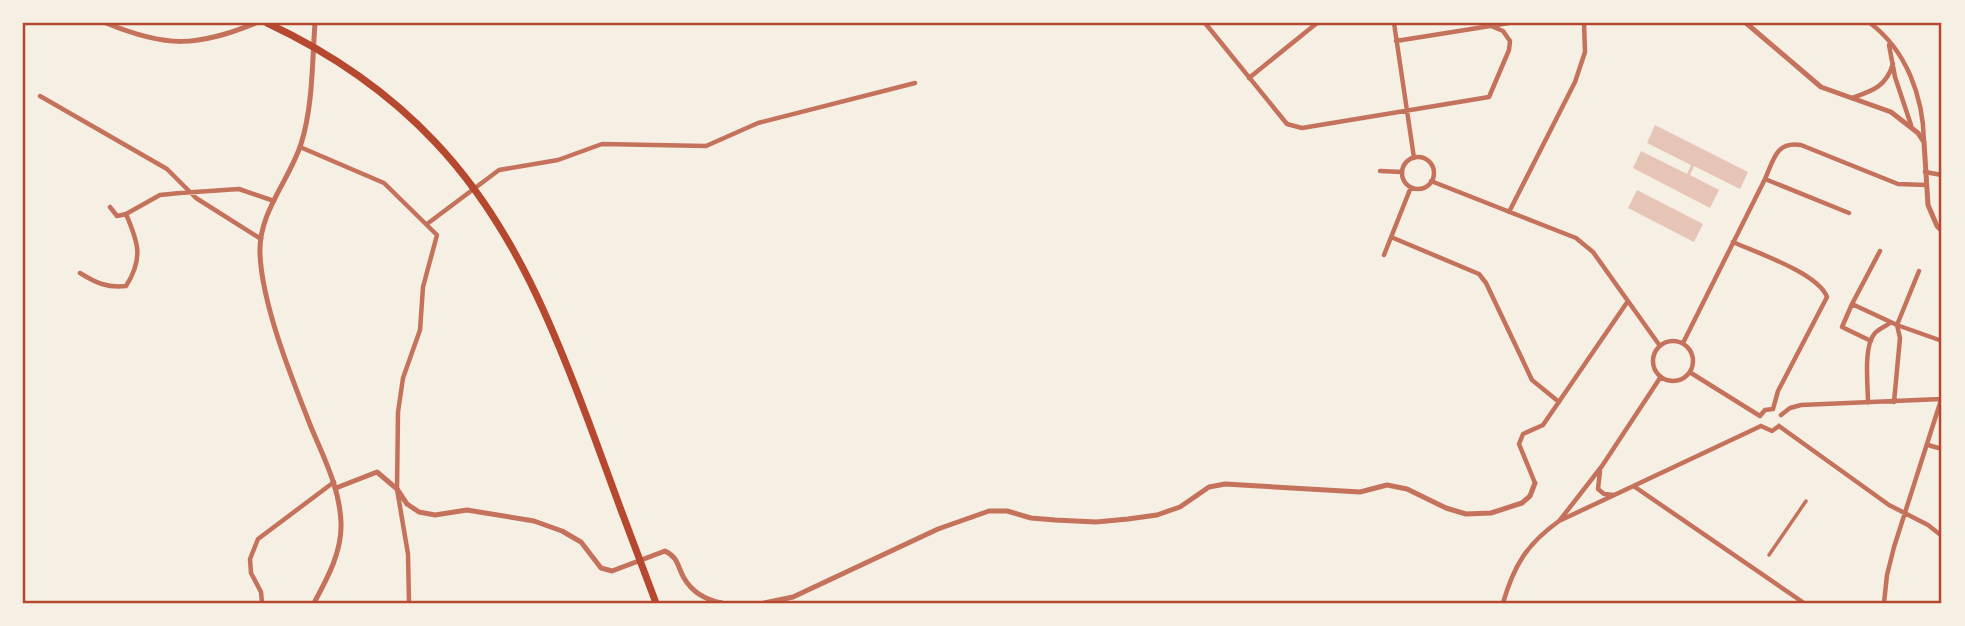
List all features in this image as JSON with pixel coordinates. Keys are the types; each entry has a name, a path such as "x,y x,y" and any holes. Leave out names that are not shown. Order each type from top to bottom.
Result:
{"highway":[{"path":"267,23 323,51 382,93 435,142 507,238 537,294 563,352 656,603"}],"street":[{"path":"106,23 163,41 187,43 224,36 256,23"},
{"path":"314,603 328,578 337,552 341,525 335,485 292,380 263,279 260,251 265,222 300,147 312,80 315,23"},
{"path":"1205,23 1287,124 1295,128 1489,97 1509,50 1510,41 1503,31 1491,26"},
{"path":"1249,78 1317,23"},
{"path":"1394,23 1414,158"},
{"path":"1396,41 1509,23"},
{"path":"1509,212 1575,82 1585,52 1584,23"},
{"path":"1746,23 1821,88 1891,112 1910,125 1924,142"},
{"path":"1870,23 1898,52 1914,83 1924,118 1928,205 1942,232"},
{"path":"1888,41 1900,96 1910,125"},
{"path":"1852,98 1879,88 1889,76 1893,64"},
{"path":"427,224 499,170 558,160 602,144 706,146 758,123 915,83"},
{"path":"40,96 167,169 190,194 262,239"},
{"path":"1683,343 1782,146 1789,143 1801,145 1898,184 1926,185"},
{"path":"300,147 384,183 437,235 423,288 421,330 403,378 398,412 397,489 408,554 409,603"},
{"path":"1414,158 1425,159 1431,164 1432,181 1423,188 1411,187 1403,180 1402,172 1407,161 1414,158"},
{"path":"1380,170 1402,172"},
{"path":"1925,172 1942,175"},
{"path":"1765,179 1849,213"},
{"path":"1432,181 1576,238 1593,252 1660,346"},
{"path":"1384,255 1411,187"},
{"path":"110,207 117,216 126,214 160,195 239,189 274,201"},
{"path":"80,273 97,284 126,286 134,273 138,243 126,214"},
{"path":"1391,237 1479,274 1486,283 1532,380 1559,402"},
{"path":"1733,242 1809,278 1824,288 1827,297 1778,391 1773,409"},
{"path":"1871,341 1842,327 1880,251"},
{"path":"1894,402 1900,338 1897,325 1919,271"},
{"path":"764,603 793,597 938,529 989,511 1007,511 1055,520 1096,522 1128,519 1157,515 1180,507 1209,487 1225,484 1360,492 1387,485 1407,489 1446,508 1466,514 1491,513 1522,503 1530,496 1535,483 1519,444 1523,434 1543,425 1628,301"},
{"path":"1852,304 1891,323 1942,341"},
{"path":"1868,403 1867,352 1875,333 1891,323"},
{"path":"1671,341 1683,343 1693,357 1691,373 1679,381 1671,382 1660,378 1653,366 1653,358 1660,346 1671,341"},
{"path":"1691,373 1760,416"},
{"path":"1559,521 1602,466 1660,378"},
{"path":"1779,426 1781,415 1790,408 1801,405 1942,398 1887,575 1884,603"},
{"path":"1761,426 1760,416 1765,410 1773,409 1781,415"},
{"path":"1761,426 1768,430 1779,426"},
{"path":"1503,603 1523,554 1559,521 1761,426"},
{"path":"1779,426 1889,505 1928,524 1942,536"},
{"path":"1928,445 1942,449"},
{"path":"1602,466 1597,482 1598,489 1604,494 1615,495"},
{"path":"262,603 261,592 251,573 250,559 258,539 335,485 377,472 419,512 435,515 467,510 534,521 562,531 581,542 601,568 612,571 665,551 674,555 683,576 693,590 710,601 722,603"},
{"path":"1635,487 1804,603"},
{"path":"1769,555 1806,500"}],"building":[{"path":"1655,125 1748,172 1740,189 1694,166 1690,175 1719,190 1710,208 1633,168 1641,151 1687,174 1691,165 1647,143"},
{"path":"1637,190 1703,224 1694,242 1628,208"}]}
